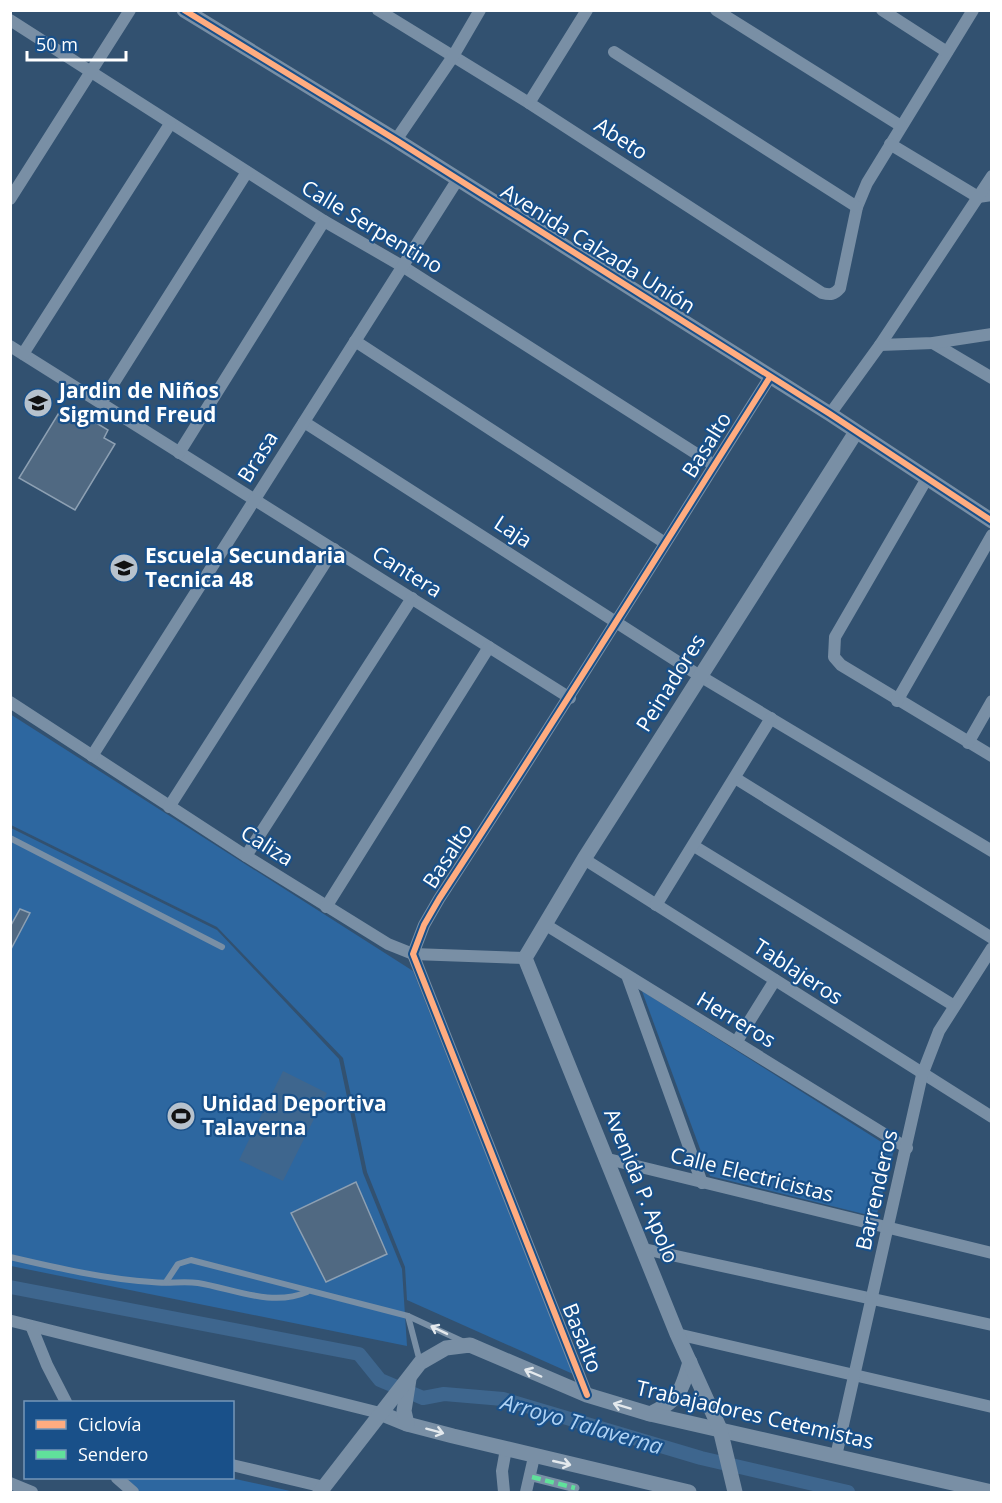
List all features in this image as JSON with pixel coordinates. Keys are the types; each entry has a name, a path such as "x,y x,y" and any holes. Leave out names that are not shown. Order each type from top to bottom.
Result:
{"street":[{"path":"10,199 130,10"},
{"name":"Avenida Calzada Unión","path":"184,10 396,140 830,414 926,480 992,521"},
{"name":"Abeto","path":"378,10 452,58 529,103 822,293 836,294 840,288 857,207"},
{"path":"396,140 452,58 480,10"},
{"path":"529,103 586,10"},
{"path":"716,10 901,126"},
{"path":"882,10 947,52"},
{"path":"614,52 857,207 867,183 973,10"},
{"name":"Calle Serpentino","path":"12,24 324,221 402,266 714,465"},
{"path":"23,354 170,124"},
{"path":"890,144 978,197 992,195"},
{"path":"101,404 247,172"},
{"path":"830,414 880,345 992,176"},
{"name":"Brasa","path":"92,756 458,179"},
{"path":"179,453 324,221"},
{"path":"880,345 933,343 992,334"},
{"path":"355,341 665,543"},
{"path":"933,343 992,378"},
{"name":"Cantera","path":"10,346 570,698"},
{"name":"Basalto","path":"587,1395 413,954 424,925 439,898 570,698 615,621 770,377"},
{"name":"Laja","path":"304,422 700,676 992,851"},
{"name":"Peinadores","path":"525,958 584,859 856,432"},
{"path":"926,480 835,637 834,657 841,665 897,701 992,756"},
{"path":"897,701 992,535"},
{"path":"169,807 333,549"},
{"path":"246,856 412,598"},
{"path":"326,907 489,646"},
{"path":"968,743 992,701"},
{"name":"Caliza","path":"10,702 169,807 368,933 413,954 525,958"},
{"path":"656,905 771,718"},
{"path":"735,778 992,938"},
{"path":"694,846 953,1005"},
{"name":"Tablajeros","path":"584,859 922,1075 991,1116"},
{"name":"Herreros","path":"546,925 628,978 737,1041 907,1148"},
{"name":"Barrenderos","path":"836,1456 922,1075 939,1031 953,1005 992,948"},
{"name":"Avenida P. Apolo","path":"525,958 677,1334 720,1429 734,1489"},
{"path":"628,978 702,1183"},
{"path":"737,1041 775,980"},
{"name":"Calle Electricistas","path":"608,1159 992,1253"},
{"path":"644,1249 992,1325"},
{"path":"12,1322 384,1409 506,1449 688,1492"},
{"path":"33,1328 47,1365 65,1401"},
{"path":"677,1334 992,1407"},
{"path":"234,1466 322,1490 416,1367 446,1348 470,1345"},
{"name":"Trabajadores Cetemistas","path":"470,1345 587,1395 650,1414 992,1492"},
{"path":"650,1414 672,1404 681,1392 690,1362"},
{"path":"405,1417 416,1367"},
{"path":"504,1492 502,1471 506,1449"},
{"path":"526,1492 532,1477 534,1456"},
{"path":"532,1477 575,1488"},
{"path":"118,1479 133,1492"},
{"path":"10,1483 32,1492"}],"lane":[{"path":"10,838 222,947"},
{"path":"10,1257 88,1274 154,1283 196,1283 255,1296 282,1299 307,1292"},
{"path":"166,1282 178,1264 191,1260 307,1292 408,1316 470,1345"},
{"path":"408,1316 416,1367"}],"shaded area":[{"path":"10,714 413,971 573,1374 407,1300 405,1267 367,1172 343,1058 217,927 11,825"},
{"name":"Unidad Deportiva Talaverna","path":"11,828 217,930 339,1059 363,1173 402,1269 407,1346 11,1266"},
{"path":"642,991 894,1150 876,1217 710,1176"},
{"path":"283,1071 327,1093 283,1181 239,1160"},
{"path":"128,1479 234,1479 295,1492 138,1492"}],"building":[{"path":"75,410 108,430 104,438 115,444 75,510 19,478 60,411 71,417"},
{"path":"20,909 30,913 10,951 10,927"},
{"path":"356,1182 387,1254 326,1282 291,1213"}],"waterway":[{"name":"Arroyo Talaverna","path":"10,1287 359,1354 380,1380 423,1398 444,1394 503,1399 701,1458 848,1492"}],"marked path":[{"path":"532,1477 575,1488"}],"cycle path":[{"path":"184,10 396,140 830,414 992,521"},
{"path":"587,1395 413,954 424,925 439,899 770,377"}],"place":[{"name":"Jardin de Niños Sigmund Freud","path":"38,403"},
{"name":"Escuela Secundaria Tecnica 48","path":"124,568"},
{"name":"Unidad Deportiva Talaverna","path":"181,1116"}]}
